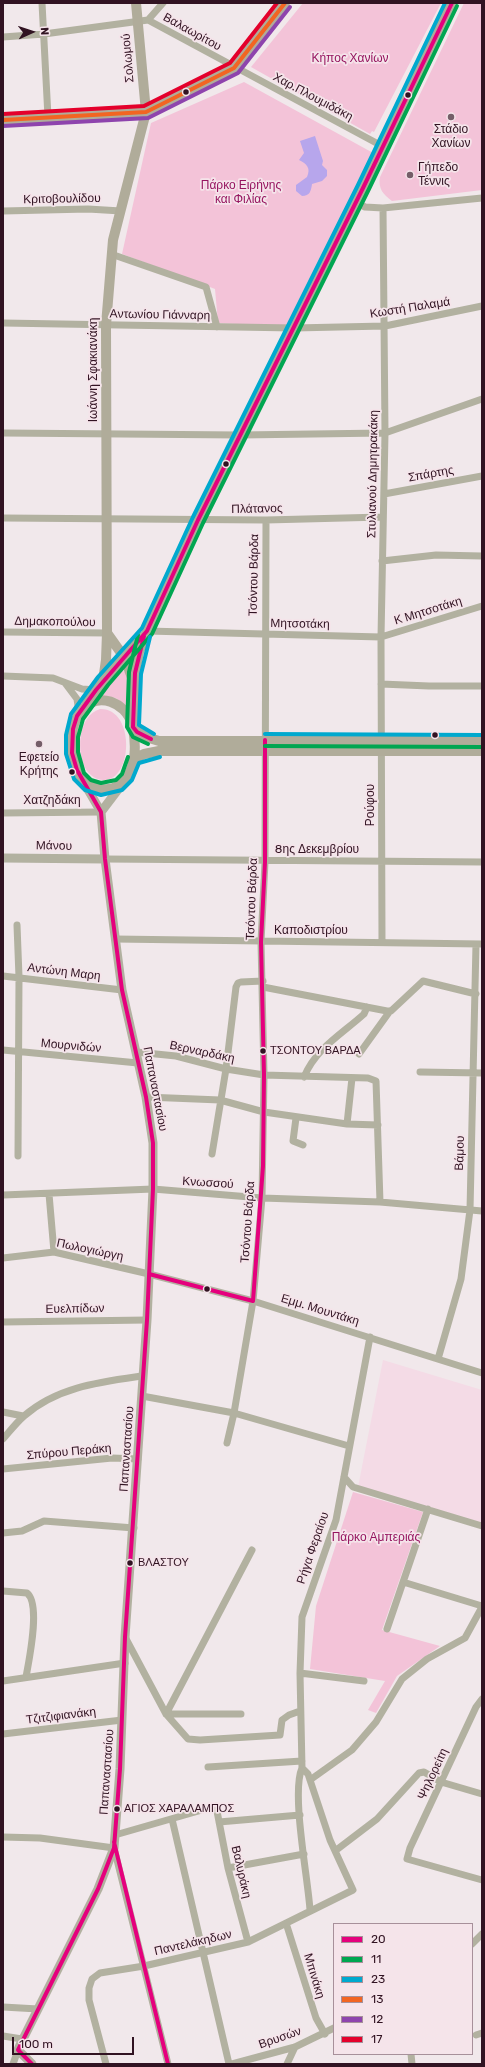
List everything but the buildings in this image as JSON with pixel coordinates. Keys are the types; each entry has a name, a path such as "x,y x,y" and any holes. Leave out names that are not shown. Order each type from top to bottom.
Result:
{"main road":[{"name":"Σολωμού","path":"136,3 143,21 146,112"},
{"path":"3,120 146,112 234,68 285,3"},
{"path":"146,631 96,690 83,709 73,729 72,748 77,770 83,781 94,788 113,788 123,782 130,772 134,759 135,743 133,728 134,682 139,652 146,631 198,520 294,328 452,3"},
{"name":"Ιωάννη Σφακιανάκη","path":"103,681 106,660 107,633 106,325 112,254 121,211 146,112"},
{"path":"107,633 124,657 134,682"},
{"path":"83,709 92,702 105,700 118,704 128,714 133,728 151,739 265,745 382,745 482,741"},
{"path":"134,759 144,754 159,751 265,745"},
{"path":"382,745 482,751"}],"street":[{"path":"42,3 48,117"},
{"path":"3,37 44,34 143,21 162,3"},
{"name":"Βαλαωρίτου","path":"143,21 234,68"},
{"name":"Χαρ.Πλουμιδάκη","path":"234,68 382,146"},
{"path":"355,202 364,207 383,208 482,198"},
{"name":"Στυλιανού Δημητρακάκη","path":"382,745 381,636 385,326 383,208"},
{"name":"Κριτοβουλίδου","path":"3,211 94,209 121,211"},
{"path":"112,254 206,287 217,327"},
{"name":"Κωστή Παλαμά","path":"294,328 385,326 482,306"},
{"name":"Αντωνίου Γιάνναρη","path":"3,323 294,328"},
{"path":"3,433 240,435 384,433 482,399"},
{"name":"Σπάρτης","path":"384,494 482,476"},
{"name":"Πλάτανος","path":"3,518 266,520 383,517"},
{"name":"Τσόντου Βάρδα","path":"227,1443 234,1412 253,1301 262,1198 264,1075 261,942 265,862 264,634 266,520"},
{"path":"382,561 436,555 482,556"},
{"name":"Κ Μητσοτάκη","path":"381,636 482,606"},
{"name":"Μητσοτάκη","path":"146,631 381,636"},
{"name":"Δημακοπούλου","path":"3,632 107,633"},
{"path":"3,676 53,678 82,689 96,690"},
{"path":"64,681 83,709"},
{"path":"381,684 482,686"},
{"name":"Ρούφου","path":"382,745 382,942"},
{"name":"Παπαναστασίου","path":"18,2050 22,2039 98,1889 114,1848 125,1663 125,1637 134,1528 142,1376 147,1320 153,1190 153,1143 146,1097 122,990 105,859 102,812 83,781"},
{"path":"102,812 123,782"},
{"name":"Χατζηδάκη","path":"3,812 102,812"},
{"name":"Μάνου","path":"3,858 105,859"},
{"name":"8ης Δεκεμβρίου","path":"105,859 265,862 482,862"},
{"path":"17,926 19,977 18,1156"},
{"name":"Καποδιστρίου","path":"115,939 479,944"},
{"name":"Βάμου","path":"438,1359 460,1279 470,1210 473,1074 479,944"},
{"name":"Αντώνη Μαρη","path":"3,976 122,990"},
{"path":"212,1154 238,982 263,984 390,1011"},
{"path":"360,1054 390,1011 423,982 476,994"},
{"path":"304,1077 308,1067 320,1051 364,1014 367,1007"},
{"name":"Μουρνιδών","path":"3,1050 138,1063"},
{"name":"Βερναρδάκη","path":"136,1052 176,1056 226,1069 264,1075 368,1078 378,1083 378,1125"},
{"path":"420,1072 482,1073"},
{"path":"347,1124 352,1078"},
{"path":"146,1097 220,1100 264,1112 296,1118 347,1124 378,1125 380,1202"},
{"path":"296,1118 293,1141 303,1145"},
{"name":"Κνωσσού","path":"3,1194 49,1194 153,1190 262,1198 380,1202 482,1211"},
{"path":"49,1194 54,1252"},
{"name":"Πωλογιώργη","path":"3,1258 54,1252 149,1274"},
{"name":"Εμμ. Μουντάκη","path":"149,1274 253,1301 482,1373"},
{"name":"Ευελπίδων","path":"3,1322 147,1320"},
{"name":"Ρήγα Φεραίου","path":"310,1910 300,1815 298,1776 302,1764 300,1673 302,1617 336,1520 370,1337"},
{"path":"3,1439 23,1416 40,1404 72,1389 88,1384 142,1376"},
{"path":"142,1396 234,1412 349,1446"},
{"path":"3,1412 23,1416"},
{"name":"Σπύρου Περάκη","path":"3,1469 112,1458 138,1459"},
{"path":"344,1477 353,1487 482,1526"},
{"path":"387,1629 428,1510"},
{"path":"3,1533 22,1531 44,1521 134,1528"},
{"path":"166,1714 252,1550"},
{"path":"310,1780 352,1750 376,1722 402,1680 427,1659 465,1638 482,1607 403,1582"},
{"path":"3,1590 27,1592 32,1596 34,1603 32,1633 26,1677"},
{"path":"125,1637 166,1714 184,1737 193,1740 280,1735 282,1720 289,1714 300,1711"},
{"path":"3,1681 125,1663"},
{"path":"300,1673 364,1682"},
{"name":"Ψηλορείτη","path":"482,1699 476,1707 410,1848 407,1859 482,1880"},
{"path":"166,1714 241,1714"},
{"name":"Τζιτζιφιανάκη","path":"3,1734 122,1720"},
{"path":"208,1767 302,1764 310,1780 335,1851 377,1819 418,1773 424,1772 441,1782 482,1794"},
{"name":"Βαλυράκη","path":"172,1820 216,1806 228,1868 248,1942"},
{"path":"219,1822 300,1815"},
{"path":"115,1835 172,1820 230,2064"},
{"path":"3,1837 40,1838 114,1848 168,2064"},
{"name":"Παντελάκηδων","path":"106,2064 89,2000 89,1988 92,1979 100,1972 144,1966 248,1942 310,1910 354,1890 335,1851"},
{"path":"228,1868 304,1854"},
{"name":"Μπινάκη","path":"286,1923 316,2018 324,2034"},
{"path":"473,1943 482,1934"},
{"path":"3,2007 38,2009"},
{"name":"Βρυσών","path":"230,2064 295,2047 333,2029"},
{"path":"3,2036 22,2039"},
{"path":"287,2064 295,2047"},
{"path":"13,2064 18,2050 32,2064"}],"shaded area":[{"path":"315,136 323,161 322,165 327,170 327,176 322,181 312,184 310,193 302,196 296,191 296,185 307,177 309,171 308,167 299,160 304,153 300,141"},
{"path":"383,1360 482,1390 482,1523 358,1487"}],"green space":[{"name":"Κήπος Χανίων","path":"303,3 441,3 374,132 372,131 370,134 251,67"},
{"path":"464,3 482,3 482,190 392,201 382,191 380,177"},
{"name":"Πάρκο Ειρήνης και Φιλίας","path":"244,82 375,154 290,327 218,323 215,289 122,254 151,123"},
{"path":"118,671 123,671 128,674 130,709 116,698 98,696"},
{"path":"100,709 112,712 120,720 125,732 126,745 125,758 120,770 113,777 103,780 90,775 87,771 83,764 80,746 83,727 87,719 92,713"},
{"name":"Πάρκο Αμπεριάς","path":"353,1492 423,1512 382,1630 440,1646 397,1676 376,1713 368,1710 385,1681 310,1669 316,1606"}],"transit line":[{"name":"17","path":"3,114 144,106 230,63 277,3"},
{"name":"13","path":"3,120 146,112 234,68 285,3"},
{"name":"23","path":"160,757 139,763 132,780 122,790 101,795 85,790 74,779 66,754 66,735 71,714 98,677 142,628 193,517 358,185 445,3"},
{"name":"20","path":"32,2064 18,2050 98,1889 114,1848 120,1769 125,1637 147,1320 153,1189 153,1143 146,1097 122,990 105,859 101,812 77,770 72,753 73,729 77,716 96,690 147,631 198,520 363,188 452,3"},
{"name":"11","path":"128,757 122,774 116,780 101,783 91,780 84,773 78,752 78,737 83,719 108,685 152,634 203,523 368,191 457,6"},
{"name":"12","path":"3,126 148,118 238,73 290,7"},
{"name":"11","path":"138,635 129,672 127,727 133,737 148,744"},
{"name":"20","path":"144,636 135,673 133,727 137,732 151,739"},
{"name":"23","path":"150,637 141,674 139,725 154,734"},
{"name":"23","path":"265,734 482,735"},
{"name":"20","path":"149,1274 253,1301 263,1166 264,1075 261,942 265,862 265,740"},
{"name":"11","path":"265,746 482,747"},
{"name":"20","path":"114,1842 168,2064"}],"place":[{"name":"Στάδιο Χανίων","path":"451,117"},
{"name":"Γήπεδο Τέννις","path":"410,175"},
{"name":"Εφετείο Κρήτης","path":"39,744"},
{"name":"ΤΣΟΝΤΟΥ ΒΑΡΔΑ","path":"263,1051"},
{"name":"ΒΛΑΣΤΟΥ","path":"130,1563"},
{"name":"ΑΓΙΟΣ ΧΑΡΑΛΑΜΠΟΣ","path":"117,1809"}]}
